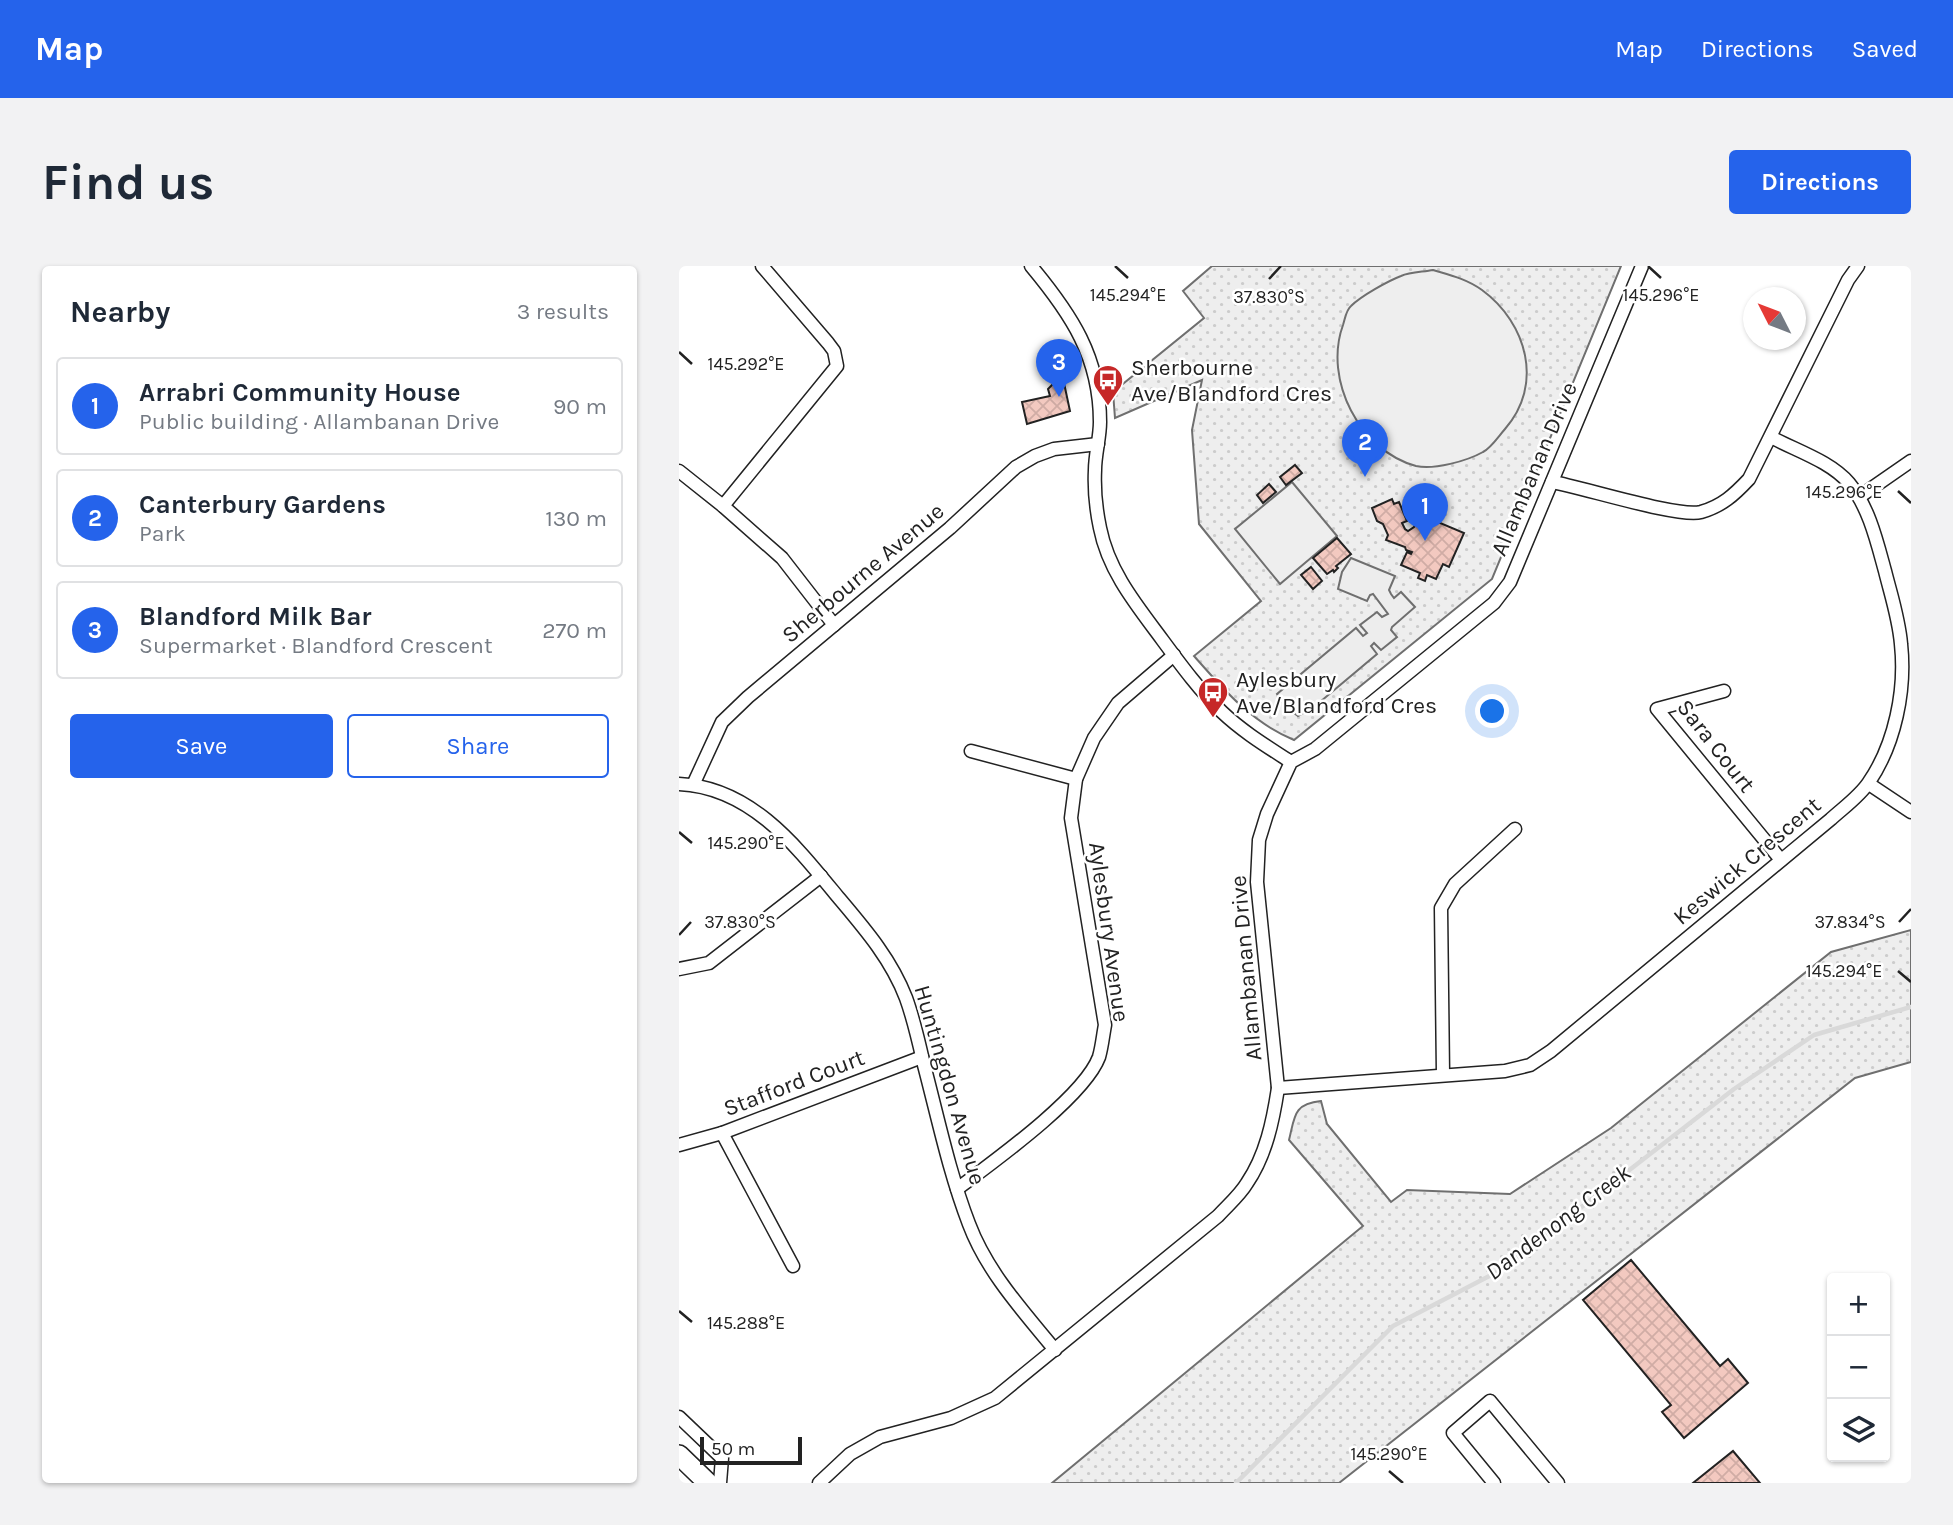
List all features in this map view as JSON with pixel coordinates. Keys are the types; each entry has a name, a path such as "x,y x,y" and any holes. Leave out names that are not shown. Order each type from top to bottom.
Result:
{"main road":[{"path":"679,1454 708,1483"}],"street":[{"path":"723,506 837,366 834,351 828,343 762,266"},
{"path":"1031,266 1063,306 1083,339 1095,380 1100,424 1095,468 1096,501 1100,531 1117,577 1174,655 1223,713 1245,732 1291,762"},
{"name":"Allambanan Drive","path":"819,1483 850,1454 880,1437 951,1418 995,1398 1218,1216 1247,1183 1266,1143 1279,1088 1260,918 1257,863 1259,840 1267,814 1291,762 1315,749 1494,603 1510,582 1642,266"},
{"path":"1552,482 1663,509 1698,513 1728,501 1749,479 1848,280 1858,266"},
{"name":"Keswick Crescent","path":"1279,1088 1505,1070 1530,1065 1562,1042 1831,819 1868,784 1882,757 1899,704 1902,644 1876,539 1859,497 1849,484 1832,468 1771,437"},
{"name":"Sherbourne Avenue","path":"693,785 722,722 748,696 950,528 1016,467 1054,449 1098,444"},
{"path":"1859,497 1911,461"},
{"path":"679,471 782,558 834,625"},
{"name":"Aylesbury Avenue","path":"957,1189 1053,1112 1084,1082 1099,1057 1105,1025 1071,818 1076,779 1094,738 1118,703 1174,655"},
{"name":"Sara Court","path":"1724,691 1657,709 1781,859"},
{"path":"971,751 1076,779"},
{"name":"Huntingdon Avenue","path":"679,784 693,785 721,794 758,813 788,838 878,946 891,966 907,1001 957,1189 970,1226 986,1260 1017,1304 1055,1350"},
{"path":"1868,784 1911,812"},
{"path":"1443,1074 1441,908 1455,884 1515,829"},
{"path":"679,969 709,963 821,876"},
{"name":"Stafford Court","path":"679,1145 722,1133 922,1057"},
{"path":"722,1133 793,1266"},
{"path":"1494,1483 1453,1433 1490,1401 1558,1483"},
{"path":"679,1417 722,1458 720,1483"}],"shaded area":[{"path":"1212,266 1621,266 1492,579 1294,740 1251,714 1227,693 1194,656 1261,601 1199,524 1192,430 1202,380 1115,418 1113,392 1204,318 1183,291"},
{"path":"1433,270 1470,283 1498,304 1519,337 1527,374 1517,412 1489,448 1460,461 1423,467 1396,458 1378,445 1363,429 1343,390 1338,368 1338,346 1347,312 1355,302 1401,276"},
{"path":"1292,482 1337,536 1280,584 1235,529"},
{"path":"1351,558 1395,576 1389,590 1391,594 1394,598 1401,592 1415,607 1392,627 1391,630 1397,637 1381,650 1374,643 1371,646 1377,654 1314,707 1298,716 1285,706 1277,694 1356,628 1363,636 1367,633 1360,625 1377,612 1382,617 1388,614 1373,594 1367,601 1338,589 1342,572"},
{"path":"1911,930 1911,1062 1855,1078 1339,1483 1052,1483 1363,1226 1289,1140 1300,1108 1321,1101 1327,1124 1391,1202 1407,1190 1510,1194 1611,1128 1831,952"}],"building":[{"path":"1064,383 1070,411 1027,424 1022,402 1050,396 1048,389 1052,385"},
{"path":"1295,465 1302,473 1286,485 1280,477"},
{"path":"1269,484 1276,492 1263,503 1257,495"},
{"path":"1392,499 1394,504 1399,502 1407,521 1402,523 1408,531 1414,527 1419,514 1464,533 1449,567 1443,564 1436,579 1427,575 1425,581 1418,578 1420,573 1401,565 1407,552 1412,552 1386,540 1388,535 1383,524 1377,521 1372,508"},
{"path":"1337,538 1351,554 1336,566 1338,568 1334,572 1333,570 1327,574 1313,558"},
{"path":"1311,567 1322,581 1313,589 1301,575"},
{"path":"1631,1260 1720,1366 1728,1359 1748,1383 1684,1438 1662,1412 1671,1405 1583,1300"},
{"path":"1733,1451 1760,1483 1693,1483"}],"waterway":[{"name":"Dandenong Creek","path":"1236,1483 1393,1326 1499,1271 1734,1089 1814,1035 1911,1007"}],"place":[{"name":"Blandford Milk Bar","path":"1059,397"},
{"name":"Sherbourne Ave/Blandford Cres","path":"1108,407"},
{"name":"Canterbury Gardens","path":"1365,477"},
{"name":"Arrabri Community House","path":"1425,541"},
{"name":"Aylesbury Ave/Blandford Cres","path":"1213,719"}]}
